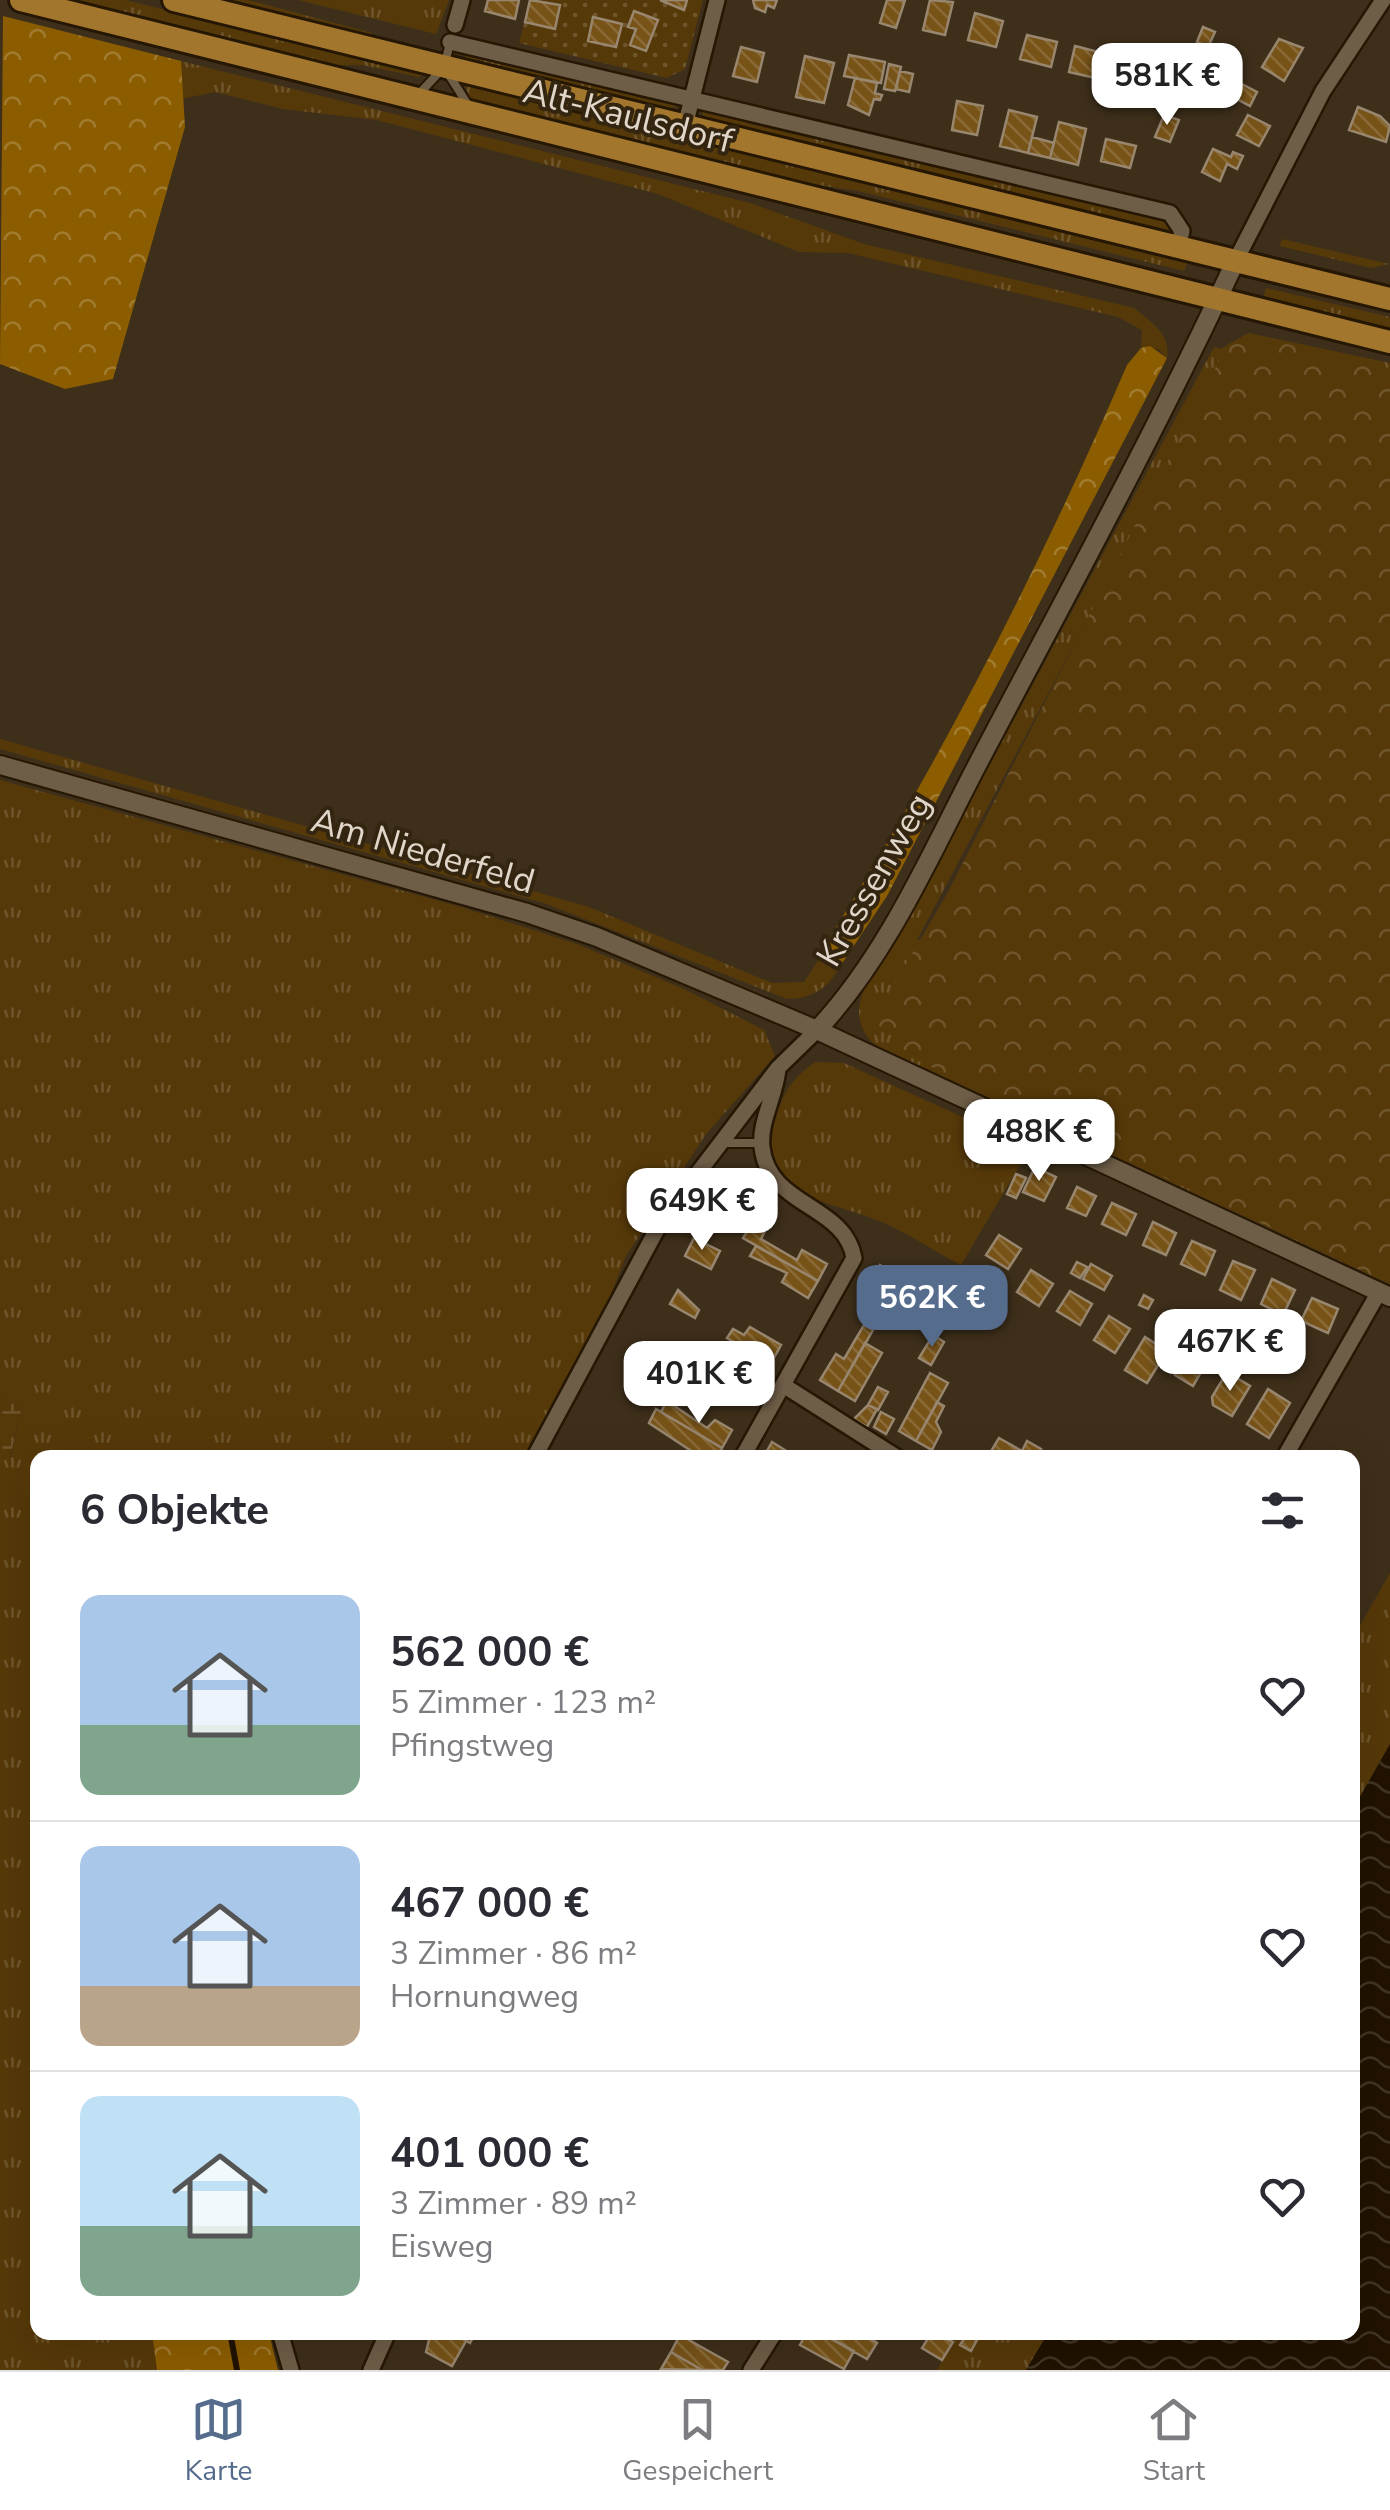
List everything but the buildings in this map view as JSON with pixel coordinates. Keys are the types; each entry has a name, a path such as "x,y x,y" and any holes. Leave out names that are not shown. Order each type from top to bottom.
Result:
{"main road":[{"name":"Alt-Kaulsdorf","path":"21,0 1390,342"},
{"name":"Alt-Kaulsdorf","path":"174,0 1389,298"}],"street":[{"path":"455,25 462,0"},
{"path":"685,126 717,0"},
{"path":"1236,260 1323,90 1382,0"},
{"name":"Alt-Kaulsdorf","path":"450,42 1170,213 1182,231 1178,246"},
{"name":"Kressenweg","path":"538,1450 662,1220 778,1068 840,1003 920,873 1152,436 1236,260"},
{"name":"Am Niederfeld","path":"0,765 526,913 597,937 817,1030 1384,1295"},
{"path":"747,1450 854,1258 851,1242 842,1228 787,1194 772,1177 761,1143 778,1068"},
{"path":"1289,1450 1384,1295"},
{"path":"784,1385 886,1450"},
{"path":"282,2340 291,2370"},
{"path":"371,2370 384,2340"},
{"path":"751,2370 770,2340"}],"lane":[{"path":"415,98 444,67 455,25"},
{"path":"444,67 472,112"},
{"path":"719,1143 761,1143"}],"green space":[{"path":"66,0 125,0 427,73 419,77 362,65 330,65"},
{"path":"217,0 248,0 372,33 369,37"},
{"path":"298,0 449,0 436,34"},
{"path":"530,0 703,0 685,69 667,78 519,43"},
{"path":"3,16 181,61 185,127 113,379 65,389 0,364"},
{"path":"463,52 650,100 655,95 679,102 679,106 663,109 467,61"},
{"path":"181,61 750,203 864,244 1134,308 1163,335 1167,358 1158,349 1141,348 1142,330 1118,317 848,253 799,252 658,194 377,120 283,109 215,92 181,99"},
{"path":"464,82 1189,259 1184,271 858,191 774,178 470,100"},
{"path":"700,107 747,117 749,124 808,137 812,134 1164,218 1174,227 1169,233 705,120"},
{"path":"1282,239 1389,264 1371,268 1280,246"},
{"path":"1266,288 1390,317 1390,330 1263,300"},
{"path":"1249,333 1390,363 1390,382 1121,556 917,940 1020,927 1390,1267 1390,1284 875,1045 859,1017 864,989 899,934 1214,347 1221,349"},
{"path":"1247,334 1390,370 1390,1284 902,1053 896,1034 872,1022 948,892 1227,345"},
{"path":"1150,346 1167,358 887,896 841,965 831,964 823,953 829,939 912,800 989,658 1127,365 1141,348"},
{"path":"0,739 589,907 772,983 804,982 823,953 831,964 841,965 819,990 787,999 547,904 0,749"},
{"path":"0,780 461,907 577,944 684,989 764,1030 775,1056 706,1134 626,1256 598,1327 528,1450 30,1450 30,2340 153,2340 157,2370 0,2370 0,1457 11,1457 21,1409 0,1396"},
{"path":"815,1062 844,1063 1030,1148 961,1265 883,1223 813,1198 783,1177 774,1161 771,1142 776,1117 790,1086"},
{"path":"0,1396 21,1409 10,1458 0,1457"},
{"path":"1390,1573 1390,1744 1360,1797 1360,1626"},
{"path":"153,2340 271,2340 278,2370 157,2370"},
{"path":"954,2340 1044,2340 1026,2370 937,2370"}],"water":[{"path":"1390,1744 1390,2370 1026,2370 1044,2340 1360,2340 1360,1797"}],"waterway":[{"path":"231,2340 237,2370"}]}
